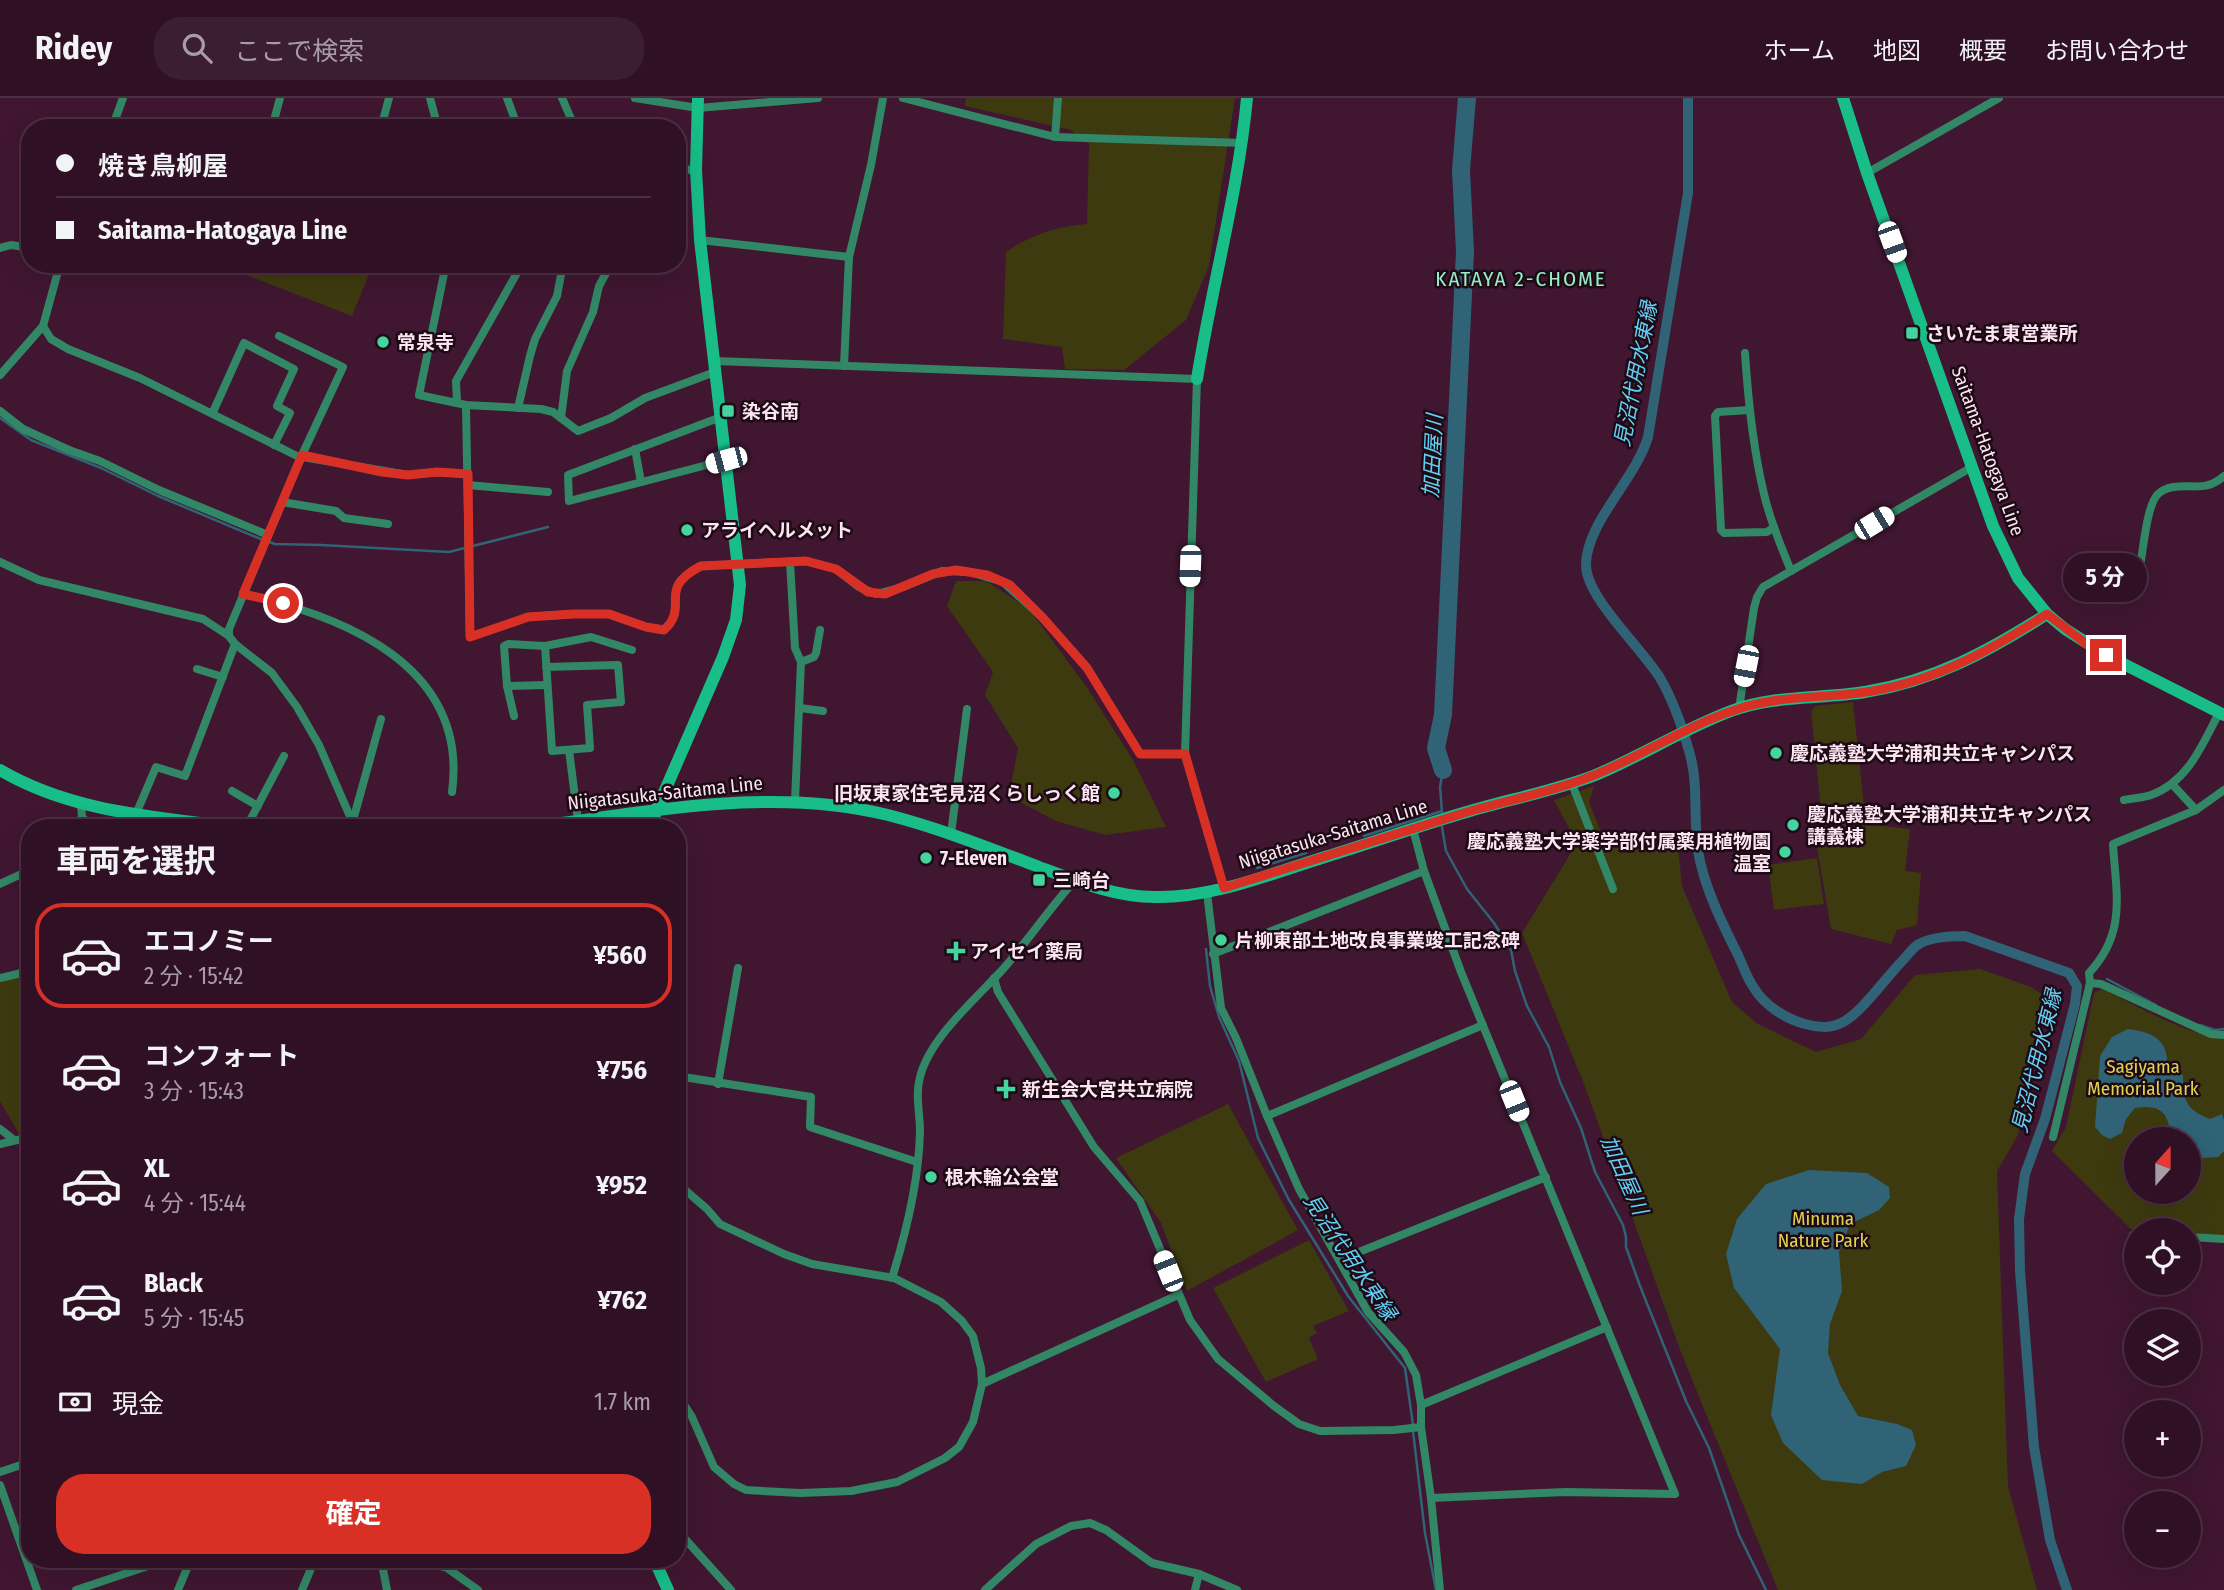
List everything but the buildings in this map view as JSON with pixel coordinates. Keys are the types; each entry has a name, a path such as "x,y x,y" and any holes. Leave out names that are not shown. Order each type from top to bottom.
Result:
{"main road":[{"path":"1197,379 1208,312 1233,202 1247,98"},
{"name":"Saitama-Hatogaya Line","path":"1843,98 1867,173 1993,526 2007,558 2047,614 2085,643 2222,714"},
{"path":"654,819 731,637 738,603 738,564 700,240 696,170 698,103"},
{"name":"Niigatasuka-Saitama Line","path":"594,819 734,802 795,801 858,808 916,822 1075,880 1129,895 1154,897 1208,893 1413,829 1572,784 1614,768 1674,737 1738,709 1775,701 1859,693 1918,680 1945,671 1989,650 2047,614"},
{"path":"0,770 82,811 173,819"},
{"path":"658,1568 668,1590"}],"street":[{"path":"115,119 123,98"},
{"path":"274,119 280,98"},
{"path":"383,119 389,98"},
{"path":"430,98 436,119"},
{"path":"507,98 515,119"},
{"path":"562,98 571,119"},
{"path":"635,98 698,103 818,98"},
{"path":"844,366 849,257 871,165 883,98"},
{"path":"903,98 1055,137 1243,143"},
{"path":"1055,137 1058,98"},
{"path":"1867,173 1999,98"},
{"path":"686,169 696,170"},
{"path":"700,240 849,257"},
{"path":"0,248 10,245 21,247"},
{"path":"0,374 43,326 58,273"},
{"path":"444,273 419,395 461,404 541,409 553,412 578,431 611,418 645,398 715,366 844,366 1197,379 1185,754 1224,888"},
{"path":"517,273 456,381 468,474 470,637 528,617 573,614 609,614 646,627 664,630 672,623 676,607 676,586 685,574 701,566 806,561 836,569 859,587 876,594 885,594 942,571 970,572 1003,582 1043,618 1087,668 1140,754 1185,754"},
{"path":"518,408 533,348 557,296 561,273"},
{"path":"561,418 567,371 593,312 599,286 606,273"},
{"path":"43,326 51,339 68,349 105,362 213,412 297,456 408,475 437,472 468,474"},
{"path":"229,636 229,629 243,594 343,367 279,337"},
{"path":"213,412 244,344 294,369 277,406 290,413 274,445"},
{"path":"1745,353 1749,410 1763,492 1791,571"},
{"path":"1749,410 1718,412 1715,416 1721,530 1724,533 1768,532 1774,527"},
{"path":"0,411 23,429 268,536"},
{"path":"720,417 568,474 569,500 726,460"},
{"path":"635,449 641,482"},
{"path":"1738,709 1756,597 1763,587 1972,467"},
{"path":"2135,589 2151,508 2158,495 2172,488 2204,487 2214,484 2224,476"},
{"path":"468,485 548,492"},
{"path":"282,502 336,511 344,518 388,524"},
{"path":"0,562 39,580 203,619 229,636 235,644 272,673 297,707 319,745 350,819"},
{"path":"790,562 795,648 801,662 795,801"},
{"path":"243,594 315,613 368,638 407,664 425,687 446,725 454,762 452,792"},
{"path":"801,662 814,657 820,630"},
{"path":"514,716 507,686 504,646 545,646 591,637 632,650"},
{"path":"136,814 156,767 186,776 235,644"},
{"path":"545,646 546,667 547,685 552,751 590,747 587,705 621,702 618,665 546,667"},
{"path":"197,669 223,677"},
{"path":"507,686 547,685"},
{"path":"800,708 823,711"},
{"path":"951,834 967,709"},
{"path":"2124,800 2150,796 2172,784 2194,761 2222,714"},
{"path":"355,819 381,719"},
{"path":"569,750 578,819"},
{"path":"251,819 284,756"},
{"path":"1572,784 1613,889"},
{"path":"2172,784 2196,810"},
{"path":"2053,1137 2090,983 2089,973 2101,960 2114,935 2117,916 2113,844 2196,810 2224,790"},
{"path":"232,791 258,806"},
{"path":"78,819 82,811"},
{"path":"82,811 87,819"},
{"path":"1413,829 1424,871 1461,972 1675,1494 1566,1492 1431,1498"},
{"path":"1213,954 1424,871"},
{"path":"0,884 21,876"},
{"path":"892,1278 905,1236 920,1131 918,1092 927,1058 1075,880"},
{"path":"1208,893 1221,1008 1236,1038 1266,1116 1299,1189 1368,1312 1404,1352 1416,1375 1440,1590"},
{"path":"718,1084 738,968"},
{"path":"0,978 21,973"},
{"path":"994,978 998,992 1094,1147 1140,1201 1190,1320 1218,1359 1299,1424 1320,1431 1421,1427"},
{"path":"2090,983 2101,984 2211,1034 2224,1034"},
{"path":"1266,1116 1483,1025"},
{"path":"686,1078 811,1097 810,1127 916,1162"},
{"path":"0,1129 14,1140"},
{"path":"0,1144 21,1139"},
{"path":"1339,1260 1546,1177"},
{"path":"686,1191 720,1224 784,1254 812,1264 892,1278 952,1310 973,1336 982,1384 973,1422 959,1447 945,1458 897,1482 851,1491 800,1493 746,1490 734,1484 714,1466 686,1407"},
{"path":"2201,1238 2224,1239"},
{"path":"982,1384 1178,1295"},
{"path":"1421,1405 1607,1327"},
{"path":"0,1472 21,1465"},
{"path":"0,1485 21,1545"},
{"path":"985,1590 1036,1544 1071,1526 1090,1523 1106,1530 1152,1563 1199,1574 1237,1590"},
{"path":"686,1540 731,1590"},
{"path":"29,1568 37,1590"},
{"path":"76,1590 143,1568"},
{"path":"178,1590 187,1568"},
{"path":"302,1590 309,1568"},
{"path":"383,1568 387,1590"},
{"path":"454,1568 478,1590"},
{"path":"1195,1590 1199,1574"}],"green space":[{"path":"966,98 1235,98 1209,266 1186,320 1124,370 1065,369 1062,347 1003,339 1006,252 1045,232 1087,224 1089,144 1071,130 965,106"},
{"path":"244,273 369,273 352,316"},
{"path":"956,581 986,581 1029,609 1086,686 1133,760 1166,827 1105,835 1056,821 1009,796 1018,748 985,695 993,672 947,606"},
{"path":"1853,702 1865,817 1821,810 1811,712 1815,706"},
{"name":"Minuma Nature Park","path":"1594,786 1589,802 1607,847 1677,836 1682,886 1732,1002 1758,1024 1816,1052 1861,1039 1915,975 1980,969 2031,987 2043,995 2018,1135 1997,1171 2008,1487 2037,1590 1778,1590 1682,1355 1584,1084 1522,933 1577,843 1554,800"},
{"path":"1812,818 1910,829 1905,871 1921,873 1917,925 1897,930 1891,944 1831,929"},
{"path":"1817,858 1824,904 1774,910 1768,865"},
{"path":"21,967 21,1137 0,1101 0,979"},
{"name":"Sagiyama Memorial Park","path":"2102,989 2179,1026 2211,1036 2224,1037 2224,1237 2201,1235 2201,1218 2124,1218 2124,1222 2052,1151 2066,1127 2094,993"},
{"path":"1228,1104 1298,1230 1187,1291 1161,1223 1116,1158"},
{"path":"1309,1240 1349,1311 1313,1326 1317,1333 1309,1338 1318,1359 1266,1382 1213,1288"}],"water":[{"path":"2128,1029 2147,1033 2159,1040 2166,1053 2168,1072 2183,1075 2185,1098 2191,1108 2210,1119 2222,1114 2224,1151 2218,1157 2202,1158 2202,1127 2169,1127 2163,1113 2155,1108 2135,1108 2126,1119 2122,1133 2110,1139 2102,1135 2095,1127 2100,1056 2112,1037"},
{"path":"1809,1170 1867,1173 1889,1187 1890,1198 1879,1210 1850,1224 1839,1252 1842,1291 1830,1324 1828,1353 1840,1385 1858,1416 1912,1430 1916,1445 1906,1466 1882,1472 1862,1484 1822,1480 1783,1443 1771,1415 1780,1349 1734,1288 1726,1254 1737,1219 1766,1184"}],"waterway":[{"name":"加田屋川","path":"1443,770 1436,748 1443,715 1465,252 1461,170 1467,98"},
{"name":"見沼代用水東縁","path":"1688,98 1688,193 1648,437 1633,469 1594,532 1588,548 1588,577 1604,607 1652,666 1673,704 1692,763 1698,851 1709,891 1749,980 1770,1006 1790,1019 1805,1024 1823,1027 1837,1025 1865,1004 1917,945 1941,937 1954,936 1965,936 2069,973 2077,986 2075,1004 2045,1119 2025,1174 2019,1219 2020,1271 2034,1447 2050,1540 2067,1590"},
{"path":"0,418 31,440 263,540"},
{"path":"269,542 449,552 548,527"},
{"name":"加田屋川","path":"1442,812 1440,787 1443,770"},
{"name":"見沼代用水東縁","path":"1364,836 1442,811"},
{"name":"加田屋川","path":"1442,827 1446,851 1467,889 1511,950 1527,1006 1549,1047 1595,1172 1623,1225 1626,1247 1640,1286 1686,1401 1709,1448 1739,1535 1766,1590"},
{"name":"見沼代用水東縁","path":"1257,868 1306,853"},
{"name":"見沼代用水東縁","path":"1206,949 1210,986 1219,1017 1239,1061 1258,1138 1289,1200 1348,1296 1405,1368 1413,1425"},
{"path":"2107,979 2156,1005"},
{"path":"2200,1025 2215,1030 2224,1029"},
{"name":"見沼代用水東縁","path":"1413,1431 1425,1533 1436,1590"}],"place":[{"name":"さいたま東営業所","path":"1912,333"},
{"name":"常泉寺","path":"383,342"},
{"name":"染谷南","path":"728,411"},
{"name":"アライヘルメット","path":"687,530"},
{"name":"慶応義塾大学浦和共立キャンパス","path":"1776,753"},
{"name":"旧坂東家住宅見沼くらしっく館","path":"1114,793"},
{"name":"慶応義塾大学浦和共立キャンパス 講義棟","path":"1793,825"},
{"name":"慶応義塾大学薬学部付属薬用植物園 温室","path":"1785,852"},
{"name":"7-Eleven","path":"926,858"},
{"name":"三崎台","path":"1039,880"},
{"name":"片柳東部土地改良事業竣工記念碑","path":"1221,940"},
{"name":"アイセイ薬局","path":"956,951"},
{"name":"新生会大宮共立病院","path":"1006,1089"},
{"name":"根木輪公会堂","path":"931,1177"}],"district":[{"name":"KATAYA 2-CHOME","path":"1521,279"}],"route":[{"path":"283,603 243,594 302,455 408,475 437,472 468,474 470,637 528,617 573,614 609,614 646,627 664,630 672,623 676,607 676,586 685,574 701,566 806,561 836,569 859,587 876,594 885,594 942,571 956,570 987,575 1010,585 1087,668 1140,754 1185,754 1224,888 1471,811 1572,784 1614,768 1730,711 1775,701 1859,693 1918,680 1968,661 2047,614 2085,643 2106,655"}]}
